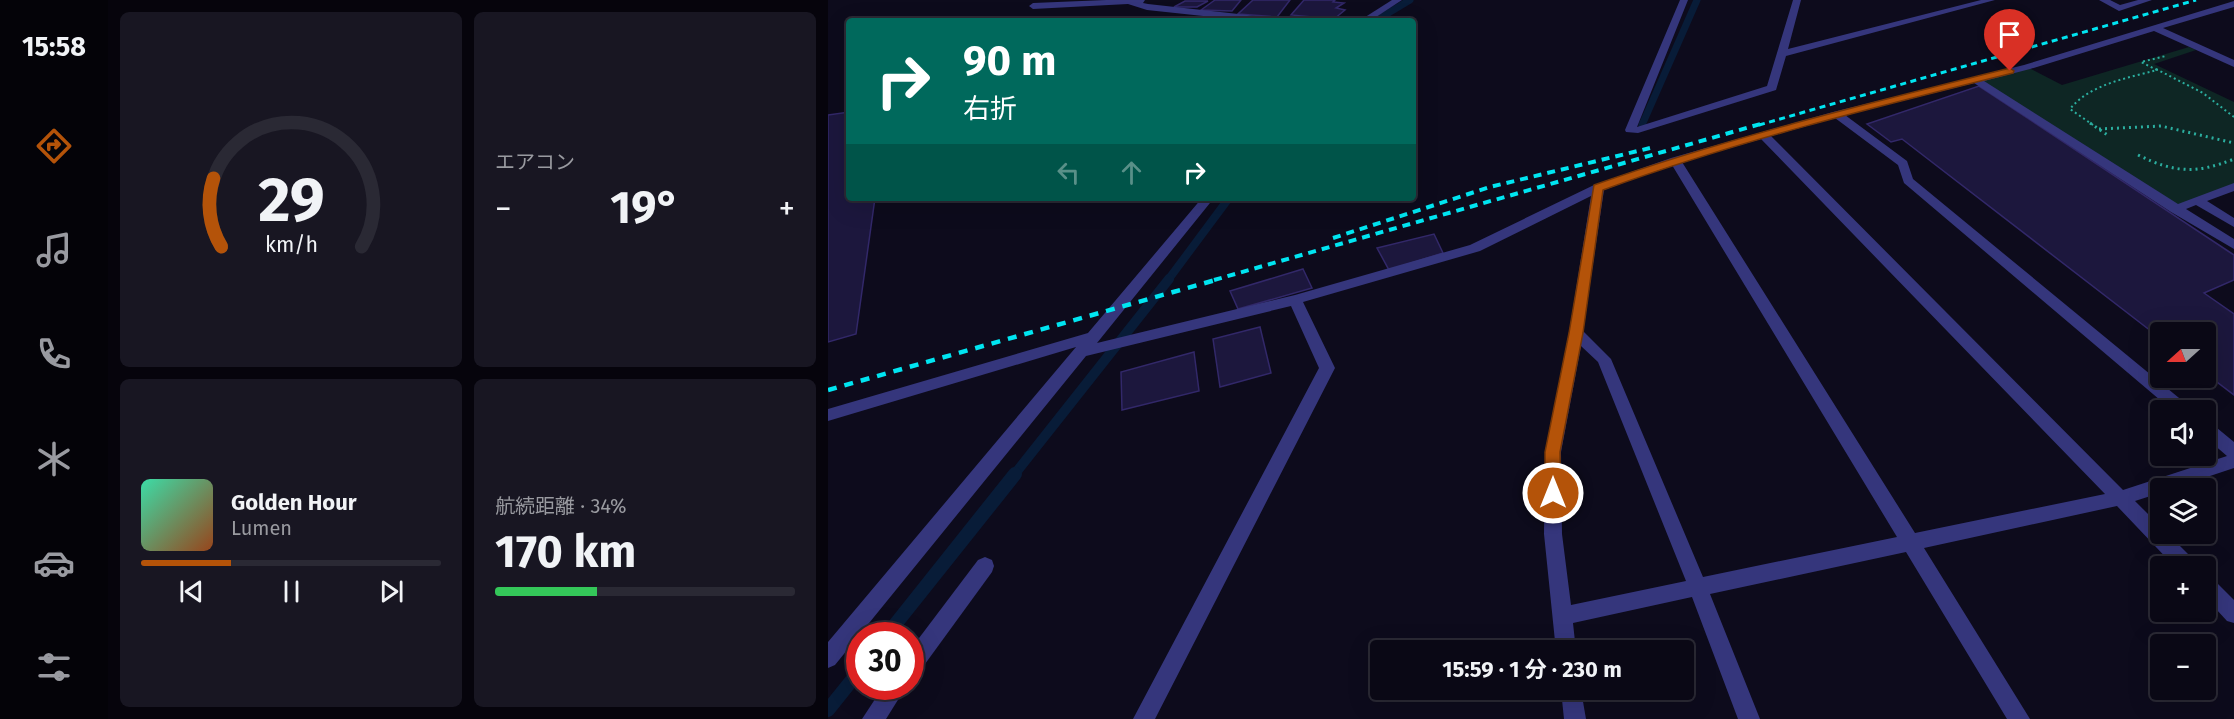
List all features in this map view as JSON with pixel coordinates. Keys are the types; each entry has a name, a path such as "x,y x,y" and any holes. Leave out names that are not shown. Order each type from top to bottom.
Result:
{"street":[{"path":"1033,7 1158,0"},
{"path":"1369,18 1398,0"},
{"path":"1684,0 1630,130 1634,131 1772,88 1797,0"},
{"path":"1781,54 1991,0"},
{"path":"2103,0 2119,8 2148,0"},
{"path":"2218,0 2233,5"},
{"path":"1130,2 1147,7 1248,18"},
{"path":"828,415 1088,346 1129,340 1295,300 1474,248 1598,188 1675,160 1837,114 1976,80 2233,5"},
{"path":"2155,28 2234,64"},
{"path":"1976,80 2234,245"},
{"path":"1837,114 1903,163 1908,180 2171,400"},
{"path":"1764,135 2177,556"},
{"path":"1675,160 2019,719"},
{"path":"2175,209 2234,187"},
{"path":"1564,640 1553,534 1552,452 1576,333 1598,188"},
{"path":"828,658 1206,201"},
{"path":"2198,201 2234,223"},
{"path":"1144,719 1327,368 1295,300"},
{"path":"1576,333 1604,359 1749,719"},
{"path":"2216,437 2234,452"},
{"path":"1561,616 2121,498 2234,461"},
{"path":"924,649 985,566"},
{"path":"2216,595 2234,614"},
{"path":"873,719 887,700"},
{"path":"1572,700 1575,719"}],"path":[{"path":"2141,62 2198,48"},
{"path":"2141,62 2204,93 2234,117"},
{"path":"2116,141 2070,109 2081,97 2098,89 2157,70 2141,62"},
{"path":"2070,140 2099,129 2162,126 2234,143"},
{"path":"2132,152 2174,171 2202,171 2234,159"}],"green space":[{"path":"2189,47 2196,50 2154,64 2234,102 2234,187 2175,209 1976,80 2027,67 2062,85"}],"building":[{"path":"1215,0 1241,0 1232,11 1201,10"},
{"path":"1253,0 1290,0 1277,17 1238,14"},
{"path":"1304,0 1335,0 1333,2 1344,3 1336,8 1345,10 1335,18 1291,15"},
{"path":"1185,1 1208,1 1197,7 1174,7"},
{"path":"1979,86 2234,255 2234,280 2204,293 2234,314 2234,395 2216,381 2216,322 2150,322 2150,330 1902,139 1891,142 1867,124"},
{"path":"846,112 846,201 875,201 856,334 828,342 828,115"},
{"path":"1434,234 1443,253 1389,270 1377,248"},
{"path":"1303,269 1312,288 1238,309 1230,291"},
{"path":"1260,327 1271,373 1220,387 1213,339"},
{"path":"1194,352 1199,391 1122,410 1121,372"}],"waterway":[{"path":"1380,18 1410,0"},
{"path":"1642,125 1697,0"},
{"path":"1168,280 1227,201"},
{"path":"1014,475 1169,279"},
{"path":"897,622 1015,474"},
{"path":"828,710 846,688"}],"railway":[{"path":"1759,125 2196,0"},
{"path":"1214,280 1764,123"},
{"path":"1333,238 1490,187 1650,148"},
{"path":"828,390 1219,279"}],"route":[{"path":"1553,493 1552,452 1576,333 1598,188 1675,160 1837,114 2010,71"}]}
